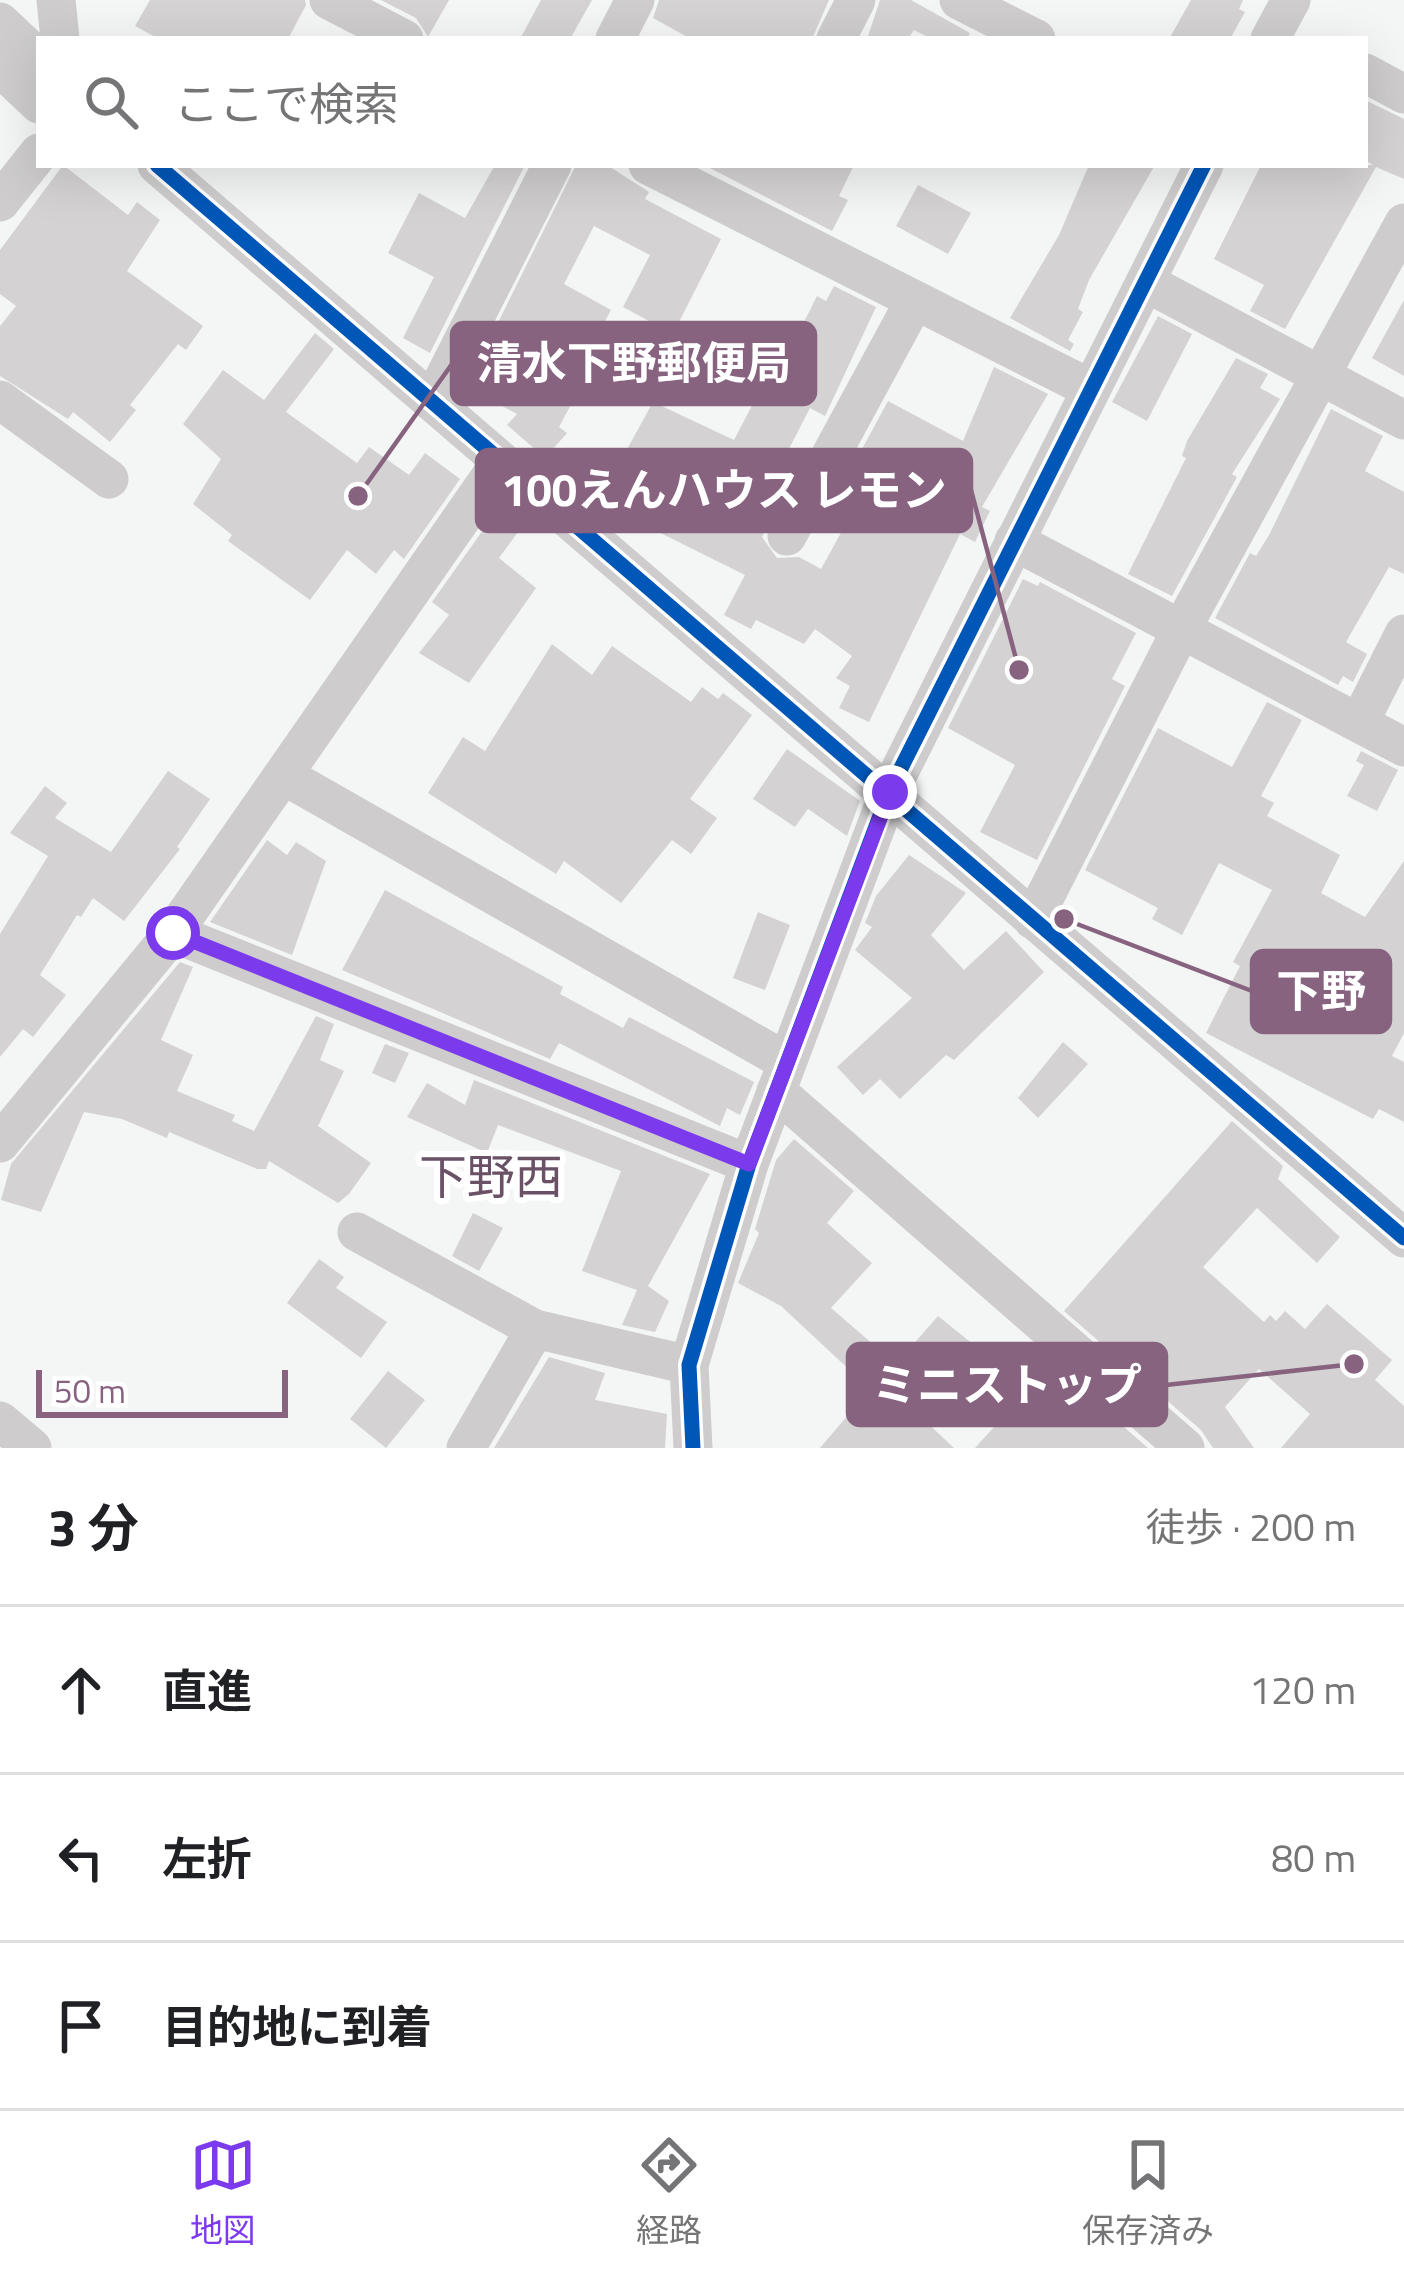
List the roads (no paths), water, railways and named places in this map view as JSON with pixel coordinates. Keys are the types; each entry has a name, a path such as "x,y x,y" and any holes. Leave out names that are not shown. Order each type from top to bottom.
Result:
{"street":[{"path":"56,0 60,36"},
{"path":"329,0 398,36"},
{"path":"617,36 635,0"},
{"path":"838,36 856,0"},
{"path":"959,0 1030,36"},
{"path":"0,22 36,56"},
{"path":"0,67 36,101"},
{"path":"1368,75 1404,94"},
{"path":"0,202 36,157"},
{"path":"160,168 1404,1238"},
{"path":"432,402 550,168"},
{"path":"654,168 1090,389"},
{"path":"693,1448 689,1365 749,1164 890,792 1203,168"},
{"path":"1033,920 1183,628 1404,223"},
{"path":"1147,283 1404,420"},
{"path":"787,536 915,300"},
{"path":"0,400 109,479"},
{"path":"0,1143 173,933 500,463"},
{"path":"1014,541 1404,746"},
{"path":"1359,723 1404,634"},
{"path":"283,775 781,1077 1184,1448"},
{"path":"173,933 749,1164"},
{"path":"357,1232 535,1329 689,1365"},
{"path":"466,1448 535,1329"},
{"path":"0,1421 32,1448"}],"place":[{"name":"清水下野郵便局","path":"358,496"},
{"name":"100えんハウス レモン","path":"1019,670"},
{"name":"下野","path":"1064,919"},
{"name":"ミニストップ","path":"1354,1364"}],"district":[{"name":"下野西","path":"491,1176"}]}
